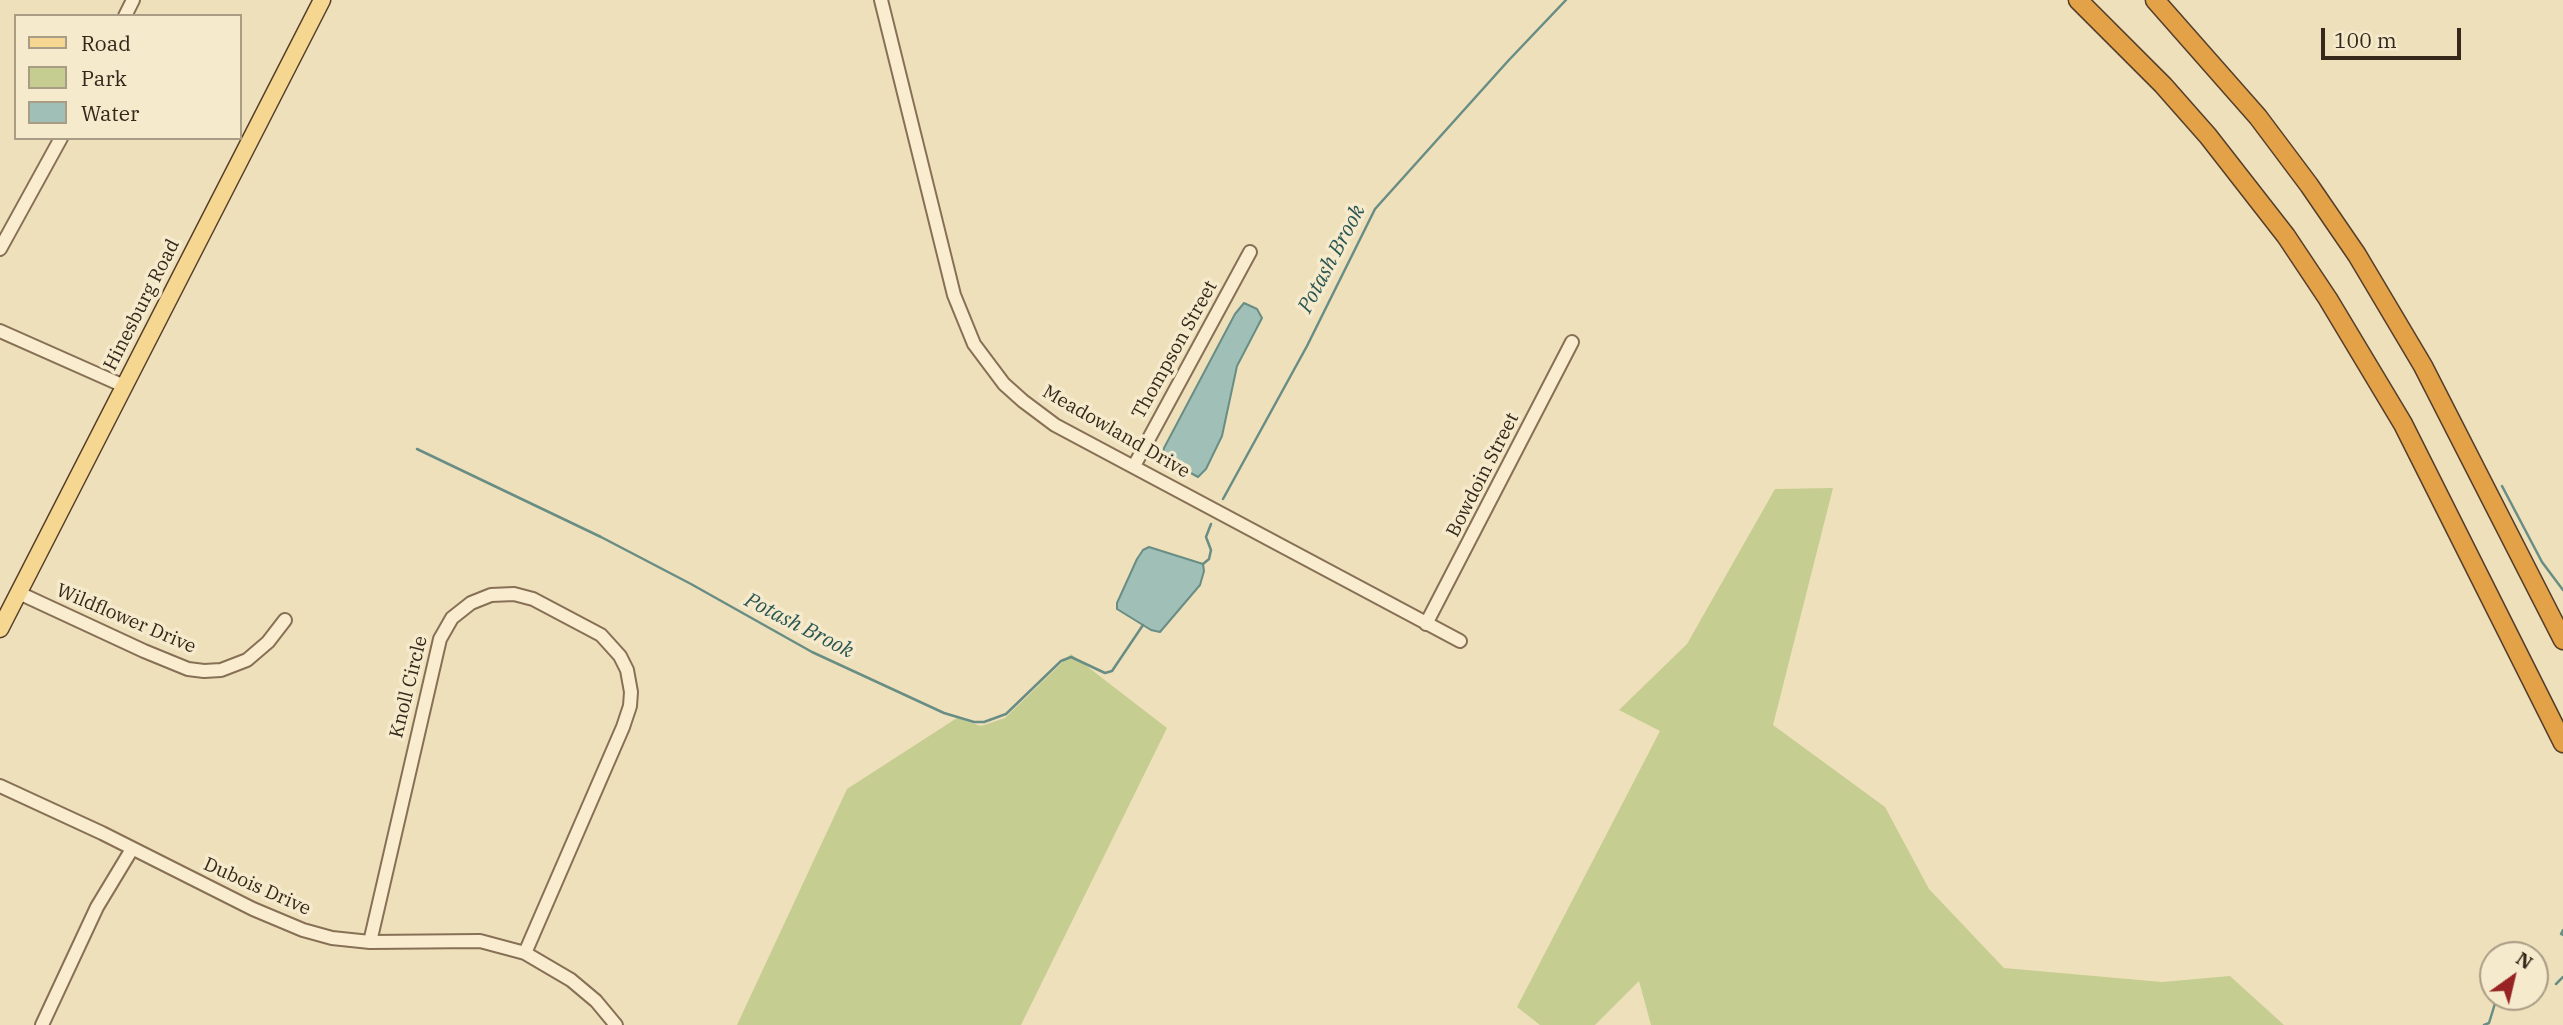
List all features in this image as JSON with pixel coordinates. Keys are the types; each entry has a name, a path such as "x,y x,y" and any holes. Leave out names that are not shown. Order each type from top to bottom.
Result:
{"highway":[{"path":"2078,0 2163,85 2208,136 2286,236 2329,299 2403,424 2563,743"},
{"path":"2155,0 2264,126 2357,255 2434,386 2563,640"}],"main road":[{"name":"Hinesburg Road","path":"0,629 322,0"}],"street":[{"name":"Meadowland Drive","path":"881,0 954,295 974,344 1004,384 1055,425 1460,641"},
{"path":"0,249 60,140"},
{"name":"Thompson Street","path":"1134,466 1250,252"},
{"path":"0,331 124,386"},
{"name":"Bowdoin Street","path":"1426,624 1572,342"},
{"name":"Wildflower Drive","path":"19,593 144,652 188,669 204,671 221,670 247,660 268,642 285,620"},
{"name":"Knoll Circle","path":"370,942 440,639 452,618 471,603 491,596 513,594 533,599 601,635 624,662 631,692 630,706 623,727 525,954"},
{"name":"Dubois Drive","path":"0,786 281,923 332,938 370,942 465,939 525,954 571,980 596,1001 616,1025"},
{"path":"42,1025 97,907 132,849"}],"green space":[{"path":"1833,488 1773,725 1885,807 1929,889 2004,968 2162,982 2230,976 2284,1025 1651,1025 1639,981 1595,1025 1540,1025 1517,1007 1660,731 1619,710 1687,644 1775,489"},
{"path":"1071,654 1167,728 1021,1025 737,1025 847,789 957,718 981,726 1005,718"}],"water":[{"path":"1244,303 1257,309 1262,318 1237,366 1222,436 1206,469 1198,477 1162,456 1164,448 1235,314"},
{"path":"1149,547 1203,564 1204,571 1200,585 1160,632 1151,630 1117,609 1117,603 1137,559 1143,550"}],"waterway":[{"name":"Potash Brook","path":"1223,499 1307,346 1375,209 1566,0"},
{"name":"Potash Brook","path":"417,449 601,537 812,652 944,713 974,722 984,722 1006,714 1061,661 1071,657 1105,673 1112,671 1143,625"},
{"path":"2502,486 2542,562 2563,590"},
{"name":"Potash Brook","path":"1203,564 1209,559 1211,550 1206,537 1211,524"},
{"path":"2563,930 2563,935"},
{"path":"2556,984 2563,977"},
{"path":"2484,1025 2489,1023 2493,1011"}]}
